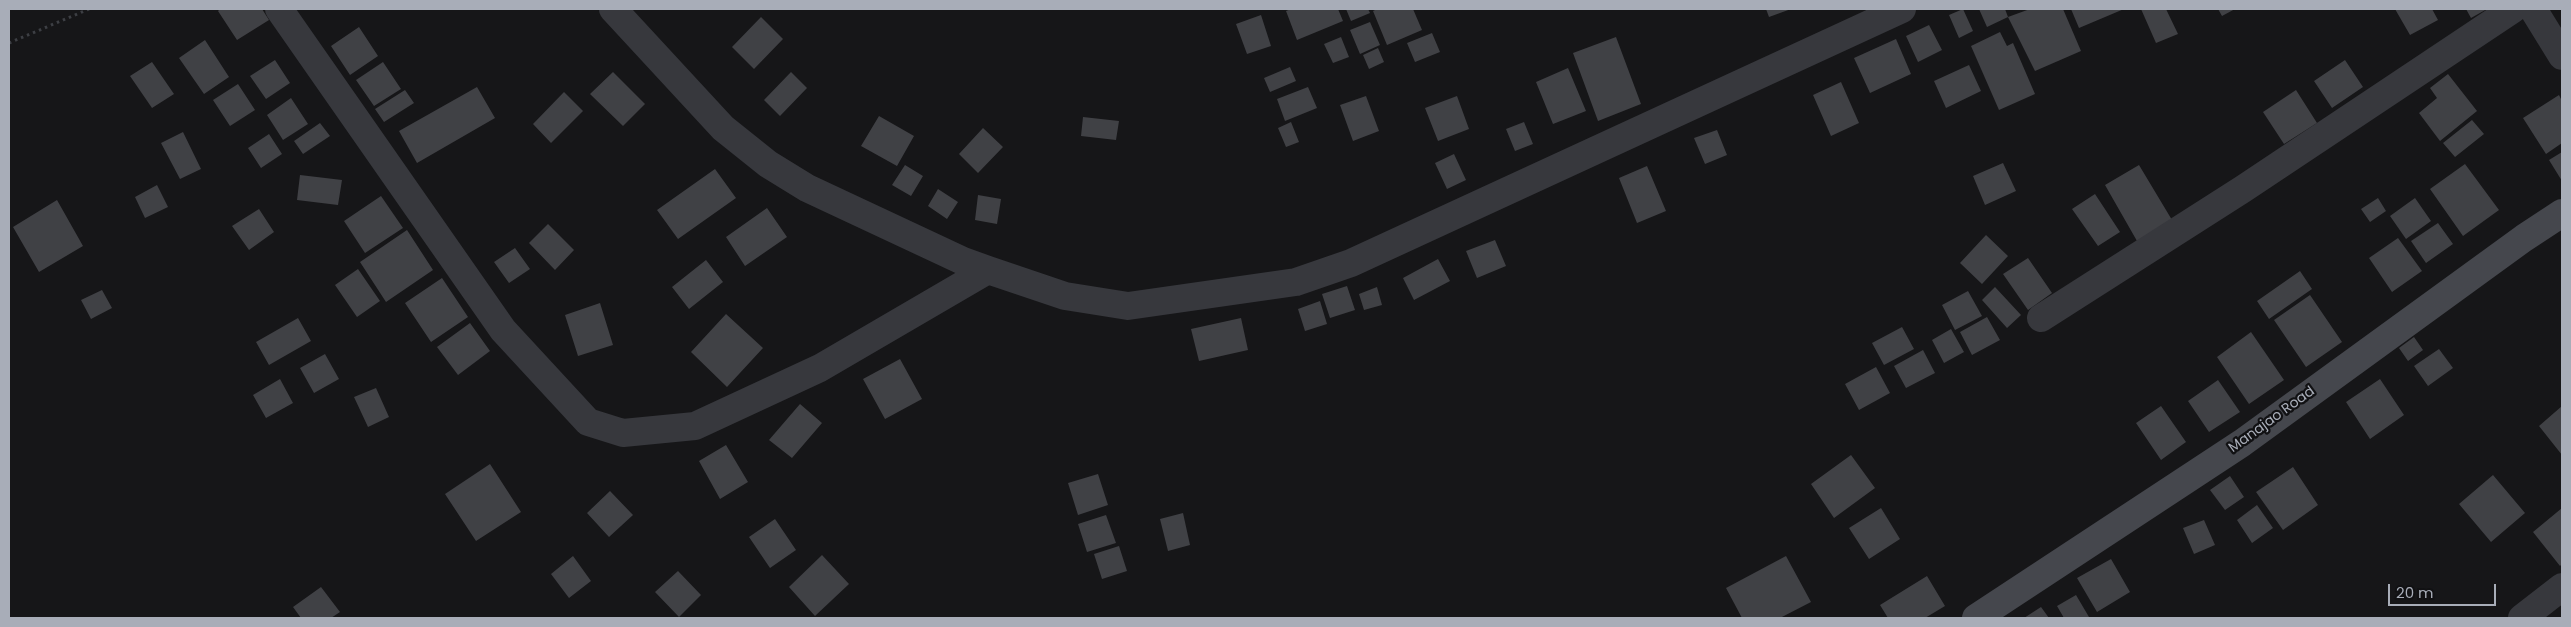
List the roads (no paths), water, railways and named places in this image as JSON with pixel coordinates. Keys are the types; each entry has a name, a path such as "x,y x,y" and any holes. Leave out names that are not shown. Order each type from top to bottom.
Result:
{"street":[{"path":"279,9 503,330 588,422 623,433 695,426 820,368 988,270"},
{"path":"613,9 724,128 768,164 807,188 963,261 1065,296 1128,306 1296,282 1351,263 1902,9"},
{"path":"2041,318 2243,189 2513,9"},
{"path":"2533,9 2562,56"},
{"name":"Manajao Road","path":"1976,618 2242,443 2562,212"},
{"path":"2522,618 2562,587"}]}
